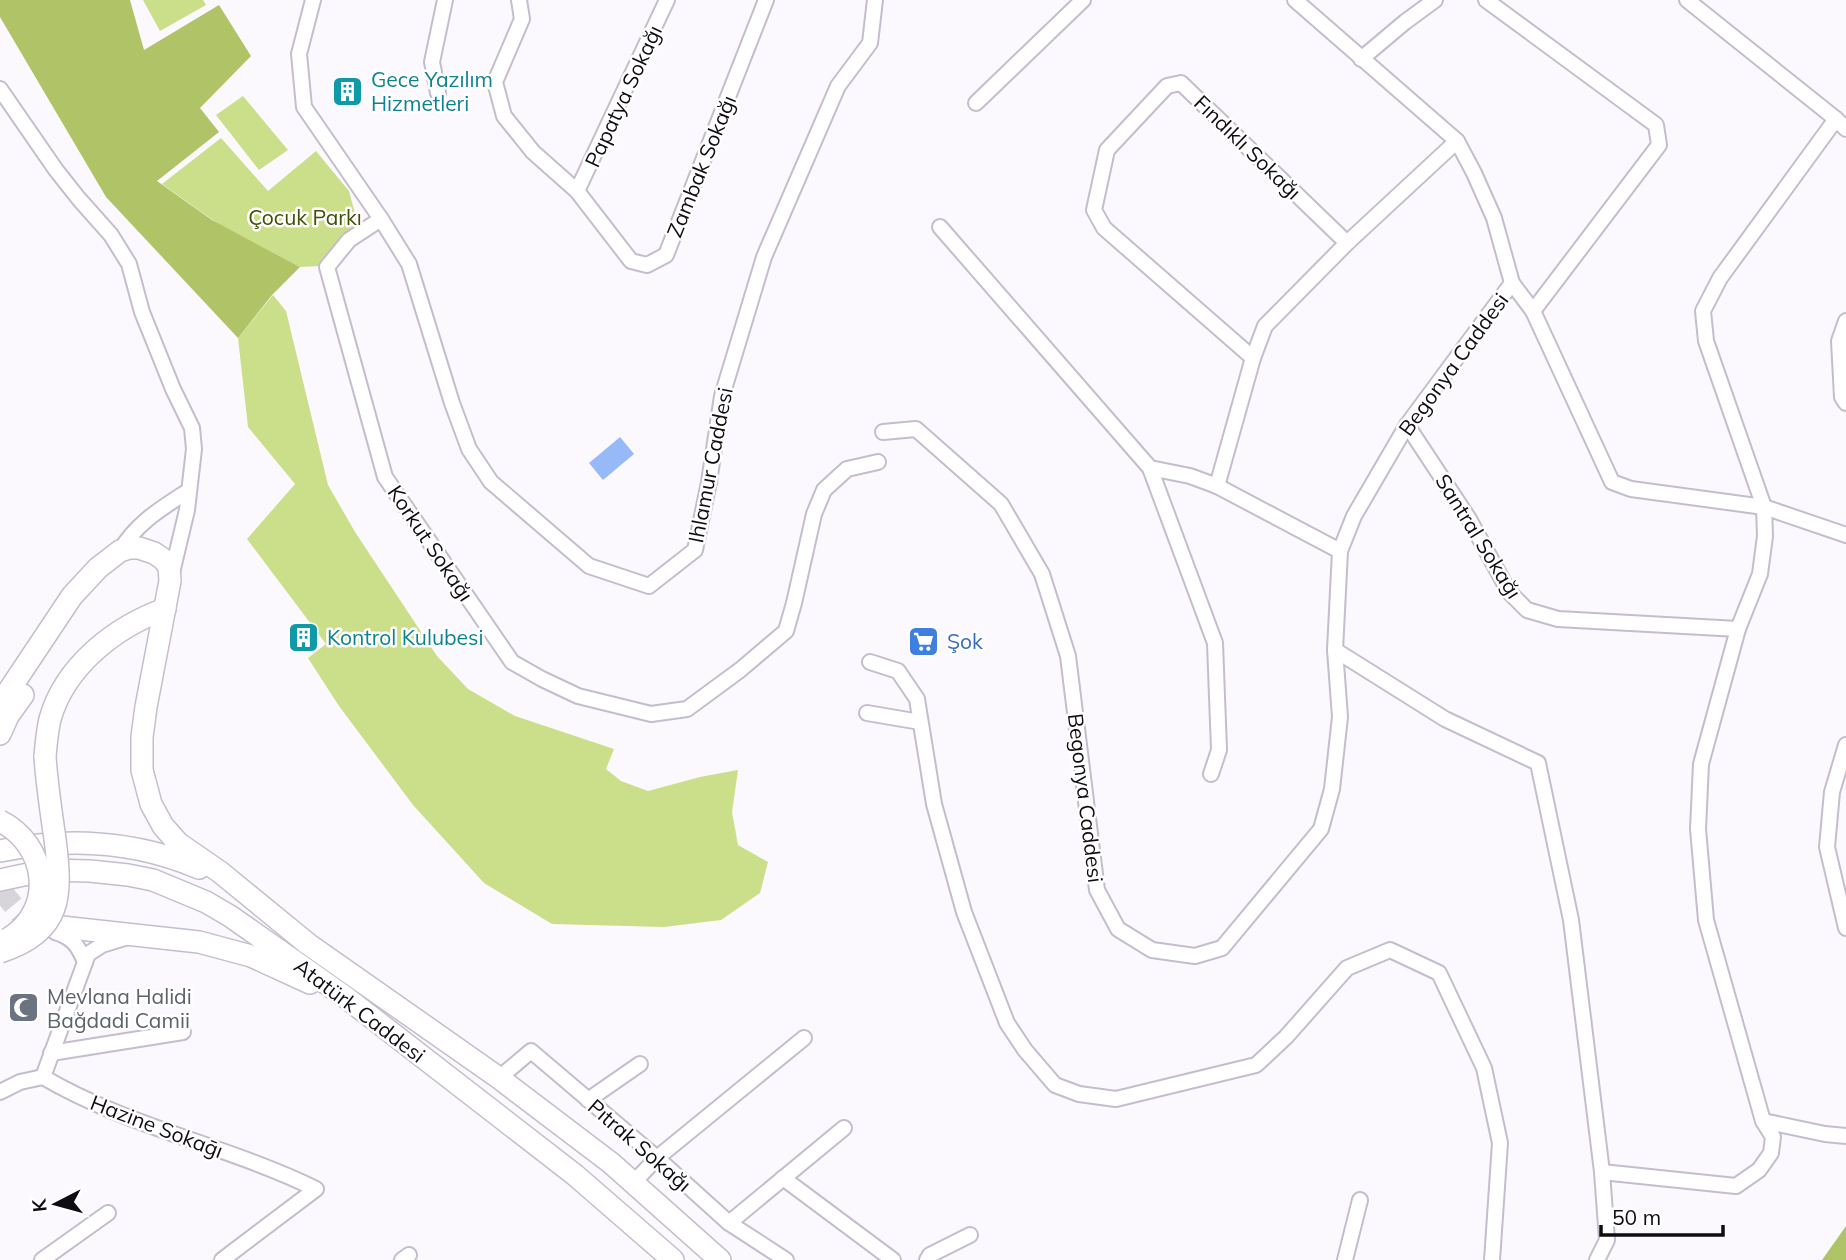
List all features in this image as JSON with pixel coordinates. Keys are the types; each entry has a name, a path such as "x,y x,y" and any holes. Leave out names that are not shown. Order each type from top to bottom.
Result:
{"main road":[{"path":"0,704 72,596 98,568 120,551 129,548 139,548 163,559 169,567 170,581 146,707 142,770 151,804 163,826 178,843 244,892"},
{"path":"0,734 8,716 120,551"},
{"path":"0,952 24,943 39,932 48,921 57,901 58,862 46,738 50,719 62,691 94,652 123,629 147,615 165,609"},
{"path":"0,821 19,833 33,852 41,883 39,901 32,916 11,938 0,942"},
{"path":"0,852 32,845 74,842 123,846 186,862 244,892"},
{"name":"Atatürk Caddesi","path":"0,880 47,870 128,875 153,880 206,902 344,996 583,1182 673,1260"},
{"name":"Atatürk Caddesi","path":"244,892 308,944 499,1078 611,1163 720,1260"},
{"path":"38,925 199,942 234,950 344,996"}],"street":[{"path":"313,0 299,54 304,107 381,219"},
{"path":"438,93 432,62 445,0"},
{"name":"Zambak Sokağı","path":"519,0 522,19 495,82 504,116 533,152 577,191 631,261 647,265 666,256 766,0"},
{"name":"Papatya Sokağı","path":"577,191 667,0"},
{"name":"Ihlamur Caddesi","path":"381,219 409,264 469,449 492,482 589,566 649,586 695,550 722,396 764,257 838,86 870,43 875,0"},
{"path":"976,103 1083,0"},
{"path":"1295,0 1457,141 1494,219 1511,283 1533,311 1612,482 1631,489 1763,507 1846,535"},
{"path":"1361,59 1435,0"},
{"path":"1486,0 1656,125 1659,145 1533,311"},
{"path":"1602,1172 1735,1186 1759,1170 1771,1153 1773,1137 1763,1121 1706,920 1698,829 1701,764 1738,629 1760,574 1765,536 1763,507 1706,341 1703,311 1720,278 1841,124 1687,0"},
{"name":"Fındıklı Sokağı","path":"1253,358 1104,228 1094,211 1107,150 1167,86 1181,83 1348,243"},
{"path":"0,89 56,170 111,235 129,264 142,312 192,428 194,449 187,510 170,581"},
{"path":"1217,486 1253,358 1265,326 1348,243 1457,141"},
{"name":"Korkut Sokağı","path":"381,219 349,240 327,267 385,477 512,662 542,679 578,696 651,715 687,709 740,670 786,631 814,514 824,490 847,469 878,462"},
{"path":"940,227 1150,468 1215,643 1219,750 1211,774"},
{"name":"Begonya Caddesi","path":"883,432 916,429 1001,504 1042,574 1068,656 1097,890 1118,929 1152,950 1195,956 1222,948 1321,829 1332,789 1340,718 1335,650 1340,551 1354,516 1407,425 1511,283"},
{"path":"1846,321 1839,341 1842,397 1846,403"},
{"name":"Santral Sokağı","path":"1407,425 1469,519 1509,592 1527,610 1558,619 1738,629"},
{"path":"1150,468 1190,476 1217,486 1340,551"},
{"path":"120,551 128,537 141,524 188,491"},
{"path":"1335,650 1445,719 1538,763 1571,920 1602,1172 1607,1240 1597,1260"},
{"path":"870,662 898,671 917,699 934,804 964,912 1007,1023 1025,1050 1055,1085 1079,1094 1116,1099 1256,1065 1286,1037 1347,968 1390,950 1439,973 1484,1068 1500,1143 1492,1260"},
{"path":"867,713 920,722"},
{"path":"1846,745 1832,792 1827,847 1846,928"},
{"path":"38,925 72,939 80,948 85,962"},
{"path":"0,1092 20,1082 43,1077 88,954 94,949 132,935"},
{"path":"51,1052 183,1032"},
{"path":"633,1182 657,1158 804,1038"},
{"name":"Pıtrak Sokağı","path":"499,1078 531,1051 729,1223 786,1260"},
{"path":"588,1100 640,1064"},
{"name":"Hazine Sokaḡı","path":"43,1077 69,1092 163,1130 288,1175 316,1189 222,1260"},
{"path":"1763,1121 1846,1136"},
{"path":"729,1223 844,1128"},
{"path":"783,1178 893,1260"},
{"path":"1345,1260 1360,1200"},
{"path":"42,1260 108,1213"},
{"path":"927,1260 930,1255 970,1235"}],"green space":[{"path":"0,0 130,0 144,50 219,5 251,56 200,108 219,132 157,181 212,220 300,267 272,295 238,338 106,197 0,17"},
{"path":"143,0 203,0 206,5 160,31"},
{"path":"243,96 288,150 259,170 216,115"},
{"name":"Çocuk Parkı","path":"221,138 268,191 316,151 349,191 358,225 322,266 300,267 217,223 162,184"},
{"path":"273,295 286,311 328,485 355,532 437,656 468,689 515,716 614,749 606,769 621,781 648,791 738,770 732,812 738,845 768,862 760,893 721,920 664,927 552,924 484,883 413,805 339,706 308,658 326,644 247,539 295,484 248,427 238,338"},
{"path":"1846,1226 1846,1260 1822,1260"}],"water":[{"path":"620,437 634,454 603,480 589,463"}],"tunnel":[{"path":"0,889 23,917 34,924"}],"place":[{"name":"Gece Yazılım Hizmetleri","path":"348,91"},
{"name":"Kontrol Kulubesi","path":"304,637"},
{"name":"Şok","path":"924,641"},
{"name":"Mevlana Halidi Bağdadi Camii","path":"24,1008"}]}
